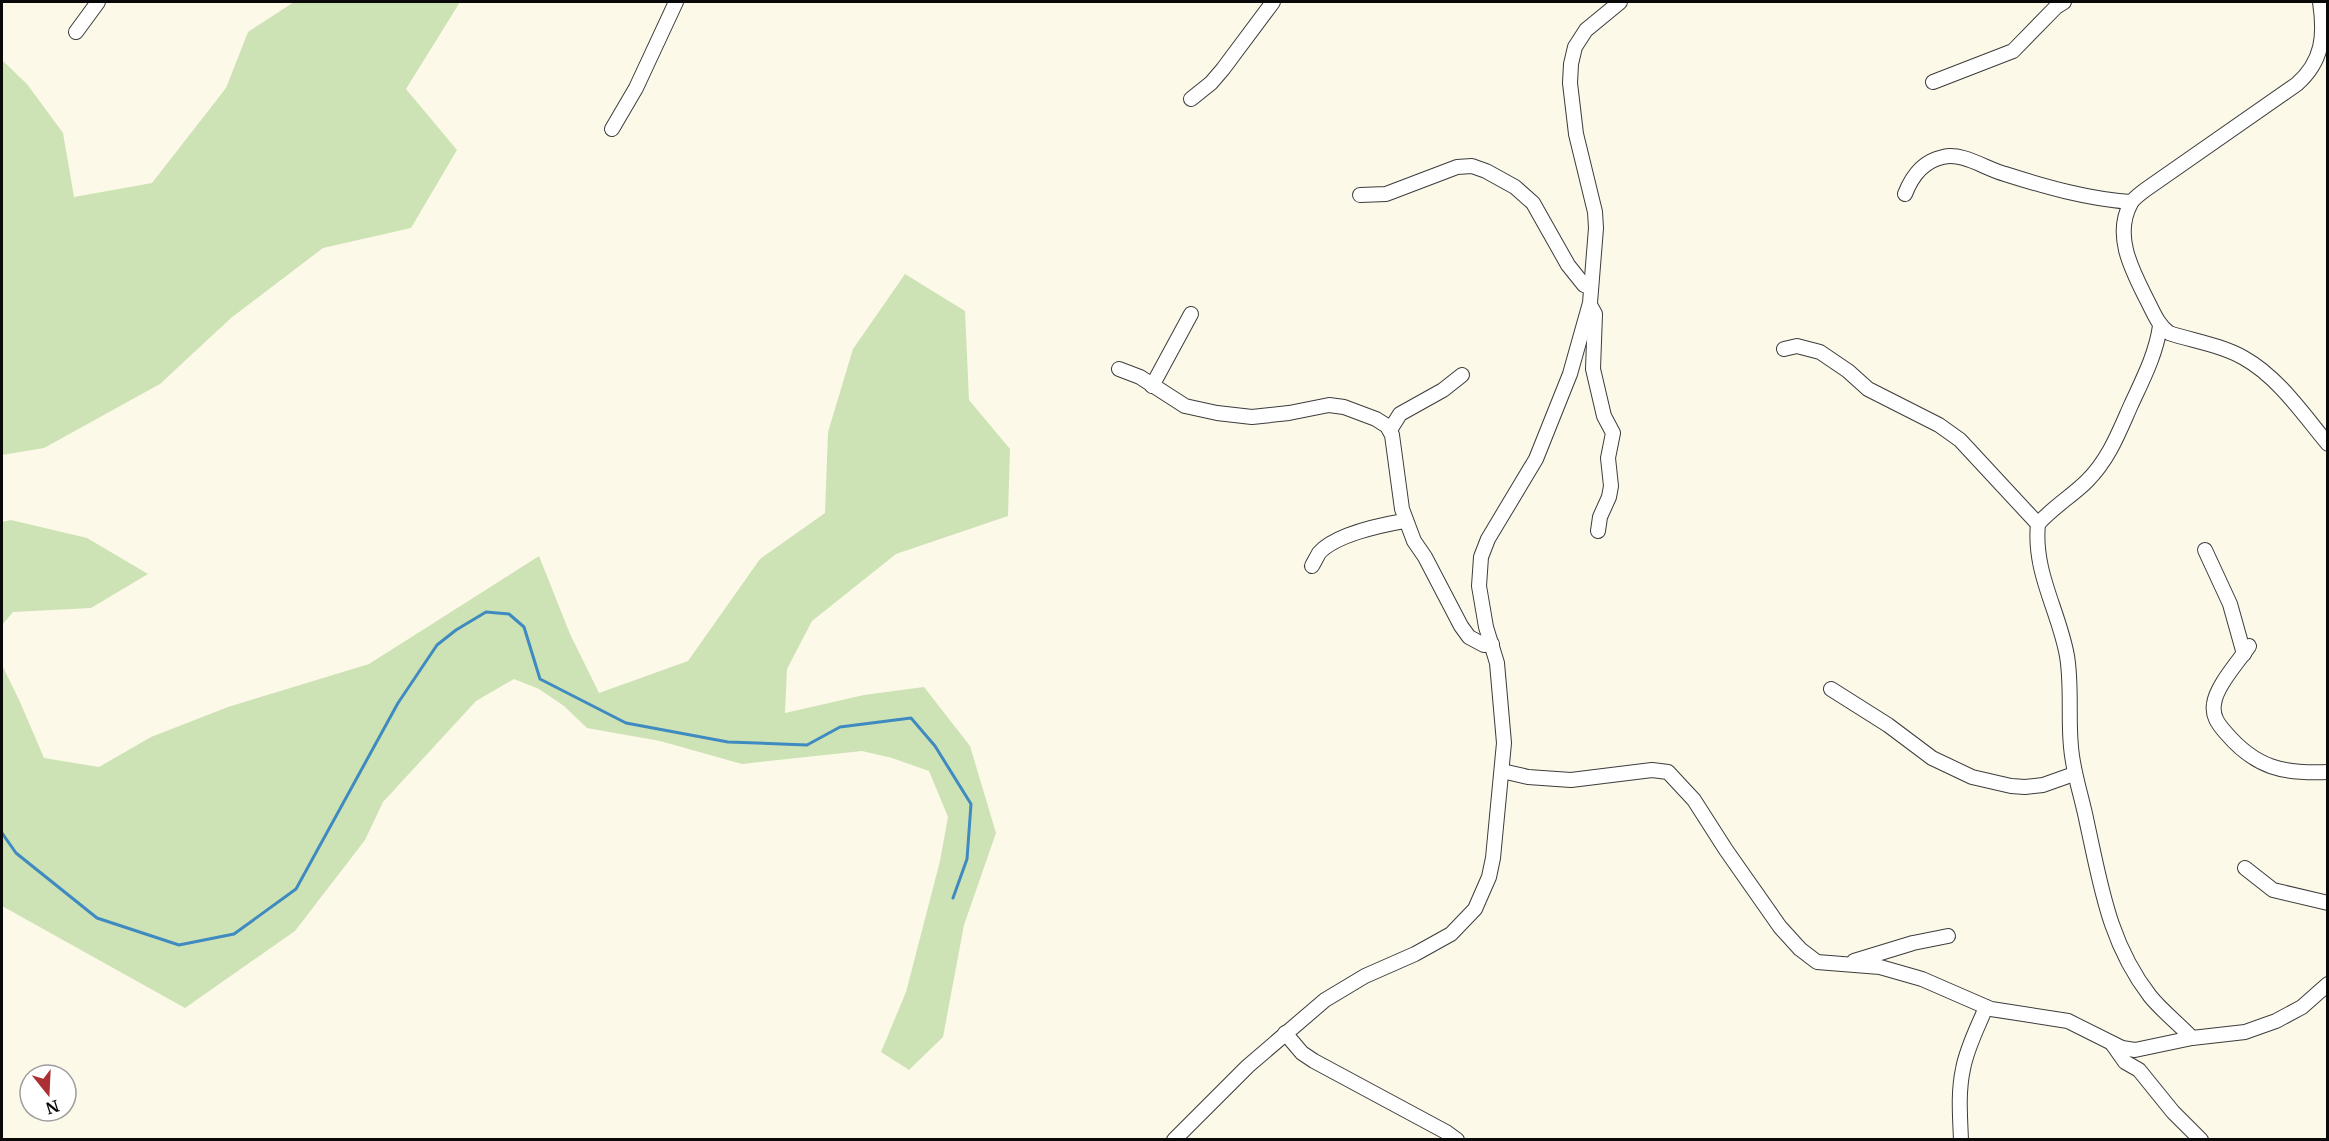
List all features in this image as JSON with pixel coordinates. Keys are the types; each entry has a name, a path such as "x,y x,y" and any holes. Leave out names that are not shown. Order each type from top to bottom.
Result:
{"street":[{"path":"76,32 98,2"},
{"path":"612,129 636,88 676,2"},
{"path":"1191,99 1211,83 1223,69 1273,2"},
{"path":"1174,1140 1248,1066 1325,1000 1344,987 1434,945 1450,934 1469,915 1489,877 1502,771 1502,716 1497,663 1481,605 1480,557 1488,539 1536,459 1570,374 1590,303 1596,228 1595,212 1576,134 1570,82 1571,63 1575,47 1586,30 1620,2"},
{"path":"1933,82 2013,51 2056,7 2064,2"},
{"path":"2320,2 2319,54 2313,68 2264,108 2131,202 2124,246 2130,264 2160,326 2169,333 2243,357 2259,368 2294,403 2328,444"},
{"path":"1905,194 1911,180 1921,168 1932,160 1952,156 2003,174 2080,196 2131,202"},
{"path":"1360,195 1386,194 1456,167 1472,166 1515,187 1533,203 1555,238 1568,265 1584,285 1591,276"},
{"path":"1590,303 1594,314 1593,369 1604,416 1613,433 1608,458 1611,486 1600,517 1599,531"},
{"path":"1152,386 1191,314"},
{"path":"2038,524 2060,502 2086,482 2103,463 2117,438 2147,370 2160,326"},
{"path":"1784,349 1797,346 1820,352 1848,371 1868,389 1939,425 1960,440 2038,524 2038,555 2042,574 2068,660 2069,727 2074,774 2107,912 2121,951 2150,996 2192,1038"},
{"path":"1119,369 1140,377 1185,406 1217,413 1252,417 1329,405 1356,411 1387,426 1392,435 1404,521 1461,626 1476,642 1484,645 1492,644"},
{"path":"1389,430 1400,414 1443,390 1462,375"},
{"path":"1312,566 1320,553 1328,546 1362,531 1404,521"},
{"path":"2205,550 2230,604 2247,650 2225,680 2214,702 2214,713 2220,726 2247,754 2262,764 2291,772 2328,772"},
{"path":"1831,689 1888,725 1932,758 1972,777 2025,787 2043,785 2074,774"},
{"path":"1502,771 1528,777 1571,780 1652,770 1668,772 1694,800 1762,902 1800,950 1817,962 1880,967 1891,970 1922,980 1986,1007 2068,1021 2113,1046 2135,1050 2192,1038 2245,1032 2276,1021 2301,1007 2328,984"},
{"path":"2245,868 2273,890 2328,903"},
{"path":"1839,965 1913,943 1948,936"},
{"path":"1961,1140 1959,1108 1962,1070 1986,1007"},
{"path":"1285,1034 1302,1053 1314,1061 1457,1140"},
{"path":"2113,1046 2125,1062 2139,1070 2148,1079 2173,1112 2201,1140"}],"green space":[{"path":"294,2 460,2 406,89 457,150 411,228 323,248 231,318 160,384 44,448 2,455 2,60 27,84 63,133 74,197 152,183 226,88 248,32"},
{"path":"905,274 965,311 969,400 1010,449 1008,516 896,554 812,621 787,669 785,713 864,695 924,687 970,746 996,833 964,925 943,1037 909,1070 881,1052 906,992 940,861 948,817 929,771 892,758 862,751 742,764 660,741 587,728 564,706 539,689 514,679 476,701 383,802 365,840 295,931 185,1008 2,906 2,665 44,758 99,767 151,737 228,707 369,664 539,556 570,634 599,693 688,661 760,559 825,513 828,432 853,349"},
{"path":"11,520 87,538 148,574 91,608 13,612 2,625 2,522"}],"waterway":[{"path":"2,833 16,853 97,918 179,945 234,934 296,889 398,703 437,645 456,630 486,612 509,614 524,627 540,679 626,723 728,742 807,745 840,727 911,718 935,746 971,804 967,859 953,898"}]}
